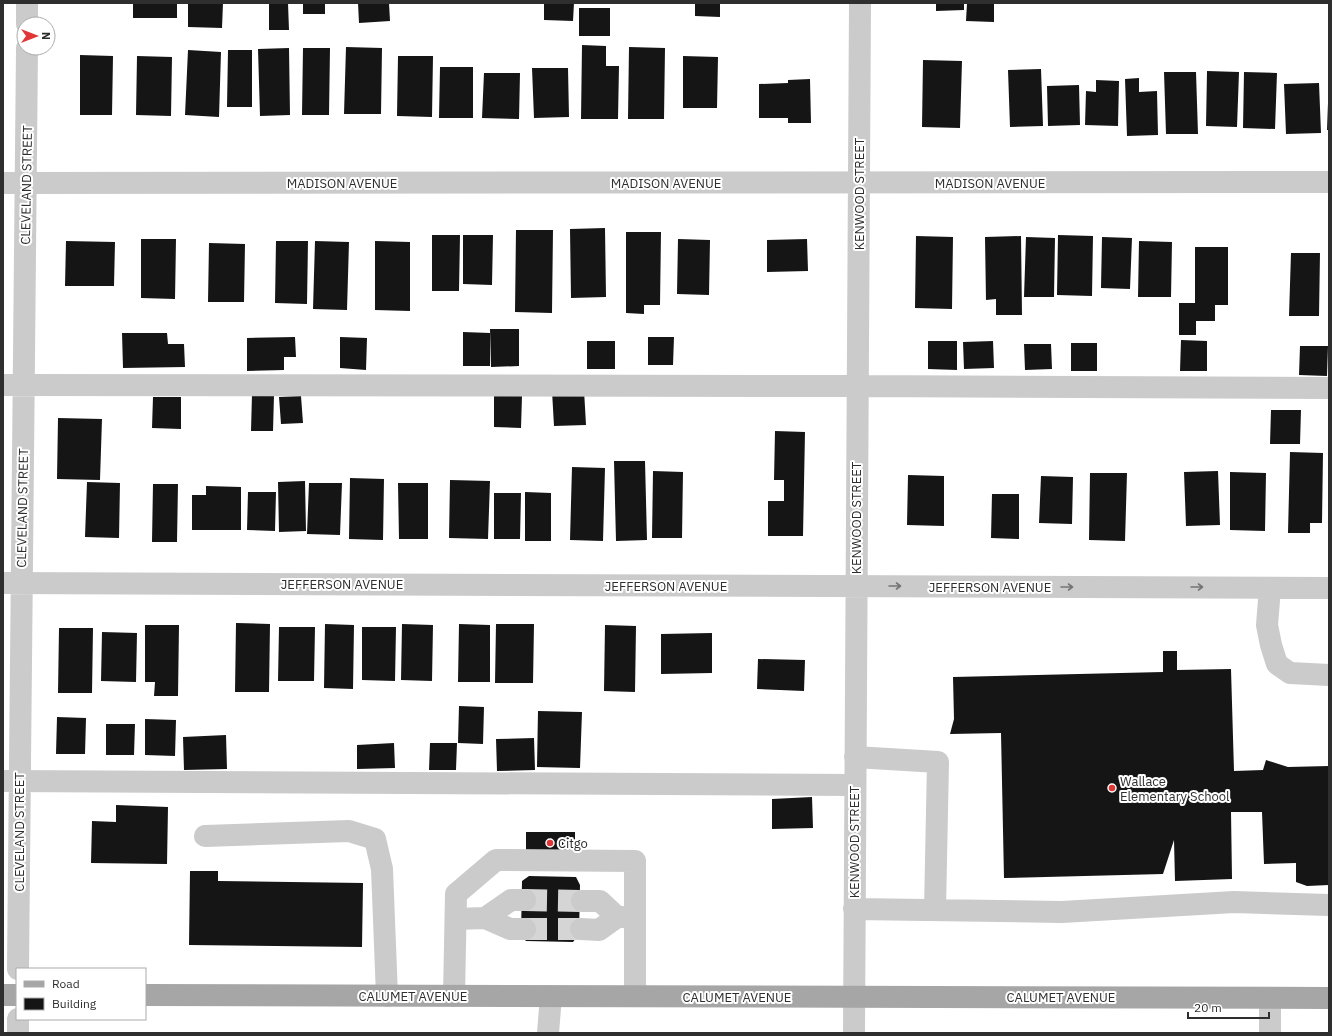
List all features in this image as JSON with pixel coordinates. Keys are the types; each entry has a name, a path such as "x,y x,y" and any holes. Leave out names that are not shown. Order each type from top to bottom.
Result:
{"main road":[{"path":"3,995 16,995"},
{"name":"CALUMET AVENUE","path":"146,995 1329,998"}],"street":[{"path":"27,3 27,16"},
{"name":"KENWOOD STREET","path":"854,1033 853,997 860,3"},
{"name":"CLEVELAND STREET","path":"18,968 11,908 13,385 26,183 27,56"},
{"name":"MADISON AVENUE","path":"3,183 1329,182"},
{"path":"13,385 1329,388"},
{"name":"JEFFERSON AVENUE","path":"12,583 1329,588"},
{"path":"1270,588 1267,625 1277,664 1290,672 1329,675"},
{"path":"855,757 938,762 934,910"},
{"path":"11,781 855,785"},
{"path":"205,836 349,831 375,839 382,869 387,996"},
{"path":"454,996 456,894 496,860 635,861 626,917 636,996"},
{"path":"485,918 511,900 525,900"},
{"path":"582,901 600,901 626,917"},
{"path":"854,909 1062,912 1234,902 1329,905"},
{"path":"581,929 599,930 626,917"},
{"path":"456,919 485,918 510,929 525,929"},
{"path":"548,1033 551,996"},
{"path":"1270,998 1270,1033"},
{"path":"18,1020 18,1033"}],"building":[{"path":"133,3 177,3 177,18 133,18"},
{"path":"188,3 223,3 222,28 188,27"},
{"path":"269,3 288,3 289,30 269,30"},
{"path":"303,3 325,3 325,14 303,14"},
{"path":"358,3 389,3 390,21 359,23"},
{"path":"544,3 574,3 573,21 544,20"},
{"path":"695,3 720,3 720,17 695,16"},
{"path":"936,3 964,3 964,10 936,11"},
{"path":"967,3 994,3 994,22 966,21"},
{"path":"579,8 610,8 610,36 579,36"},
{"path":"582,45 606,46 606,66 619,66 618,119 581,119"},
{"path":"346,47 382,48 381,114 344,114"},
{"path":"629,47 665,48 664,119 628,119"},
{"path":"289,48 290,115 260,116 258,49"},
{"path":"303,48 330,48 329,115 302,115"},
{"path":"188,50 221,52 219,117 185,115"},
{"path":"228,50 252,50 252,107 227,107"},
{"path":"80,55 113,56 112,115 80,115"},
{"path":"137,56 172,57 171,116 136,115"},
{"path":"398,56 433,56 432,117 397,116"},
{"path":"683,56 718,57 717,108 683,108"},
{"path":"923,60 962,61 960,128 922,127"},
{"path":"440,67 473,67 473,118 439,118"},
{"path":"532,68 568,68 569,117 534,118"},
{"path":"1041,69 1043,126 1010,127 1008,70"},
{"path":"1207,71 1239,72 1237,127 1206,126"},
{"path":"1164,72 1196,72 1198,134 1166,134"},
{"path":"1244,72 1277,73 1275,129 1243,128"},
{"path":"484,73 520,73 519,119 482,118"},
{"path":"1139,78 1139,92 1157,91 1158,135 1127,136 1125,79"},
{"path":"810,79 811,123 788,123 788,118 759,118 759,84 788,83 788,80"},
{"path":"1096,80 1119,81 1118,126 1085,125 1086,91 1096,92"},
{"path":"1319,83 1321,133 1286,134 1284,84"},
{"path":"1079,85 1080,125 1048,126 1047,86"},
{"path":"1328,103 1329,130 1327,130"},
{"path":"605,228 606,297 571,298 570,229"},
{"path":"516,230 553,230 552,313 515,312"},
{"path":"626,232 661,232 660,305 644,305 644,314 626,313"},
{"path":"432,235 460,235 459,291 432,291"},
{"path":"463,235 493,235 492,285 463,284"},
{"path":"1058,235 1093,236 1092,296 1057,295"},
{"path":"916,236 953,237 952,309 915,308"},
{"path":"1021,236 1022,315 996,315 996,299 986,300 985,237"},
{"path":"1026,237 1055,238 1054,297 1024,297"},
{"path":"1102,237 1132,238 1130,289 1101,288"},
{"path":"141,239 176,239 175,299 141,298"},
{"path":"678,239 710,240 709,295 677,294"},
{"path":"807,239 808,271 767,272 767,240"},
{"path":"66,241 115,242 114,286 65,286"},
{"path":"276,241 308,241 307,304 275,303"},
{"path":"315,241 349,242 347,310 313,309"},
{"path":"375,241 410,242 410,311 375,310"},
{"path":"1139,241 1172,242 1171,297 1138,297"},
{"path":"209,243 245,244 244,302 208,302"},
{"path":"1195,247 1228,247 1228,305 1215,305 1215,321 1196,321 1196,335 1179,335 1179,303 1195,303"},
{"path":"1291,253 1320,253 1319,316 1289,316"},
{"path":"490,329 519,329 519,366 491,367"},
{"path":"463,332 490,333 490,366 463,366"},
{"path":"122,333 167,333 168,344 184,344 185,367 123,368"},
{"path":"295,337 296,357 284,357 284,370 247,371 247,338"},
{"path":"340,337 367,338 366,370 340,368"},
{"path":"648,337 674,337 673,365 648,365"},
{"path":"1181,340 1207,341 1207,371 1180,371"},
{"path":"587,341 615,341 615,369 587,369"},
{"path":"928,341 957,341 957,370 928,369"},
{"path":"993,341 994,368 964,369 963,342"},
{"path":"1071,343 1097,343 1097,371 1071,371"},
{"path":"1024,344 1051,344 1052,369 1025,370"},
{"path":"1300,346 1328,346 1327,376 1299,375"},
{"path":"584,390 586,425 554,426 552,391"},
{"path":"252,394 274,395 273,431 251,431"},
{"path":"494,395 522,396 521,428 494,427"},
{"path":"301,396 303,423 281,424 279,397"},
{"path":"153,397 181,397 181,429 152,428"},
{"path":"1271,410 1301,410 1300,444 1270,444"},
{"path":"58,418 102,419 100,480 57,479"},
{"path":"775,431 805,432 803,536 768,536 768,501 784,501 784,480 774,480"},
{"path":"1290,452 1323,453 1322,523 1310,523 1310,533 1288,533"},
{"path":"614,461 645,461 647,540 616,541"},
{"path":"572,467 605,468 603,541 570,540"},
{"path":"653,471 683,472 682,538 652,538"},
{"path":"1218,471 1220,525 1186,526 1184,472"},
{"path":"1230,472 1266,473 1265,531 1230,530"},
{"path":"1090,473 1127,473 1125,541 1089,540"},
{"path":"908,475 944,476 944,526 907,525"},
{"path":"1041,476 1073,477 1072,524 1039,523"},
{"path":"350,478 384,479 383,540 349,539"},
{"path":"450,480 490,481 488,539 449,538"},
{"path":"305,481 306,531 279,532 278,482"},
{"path":"87,482 120,483 119,538 85,537"},
{"path":"309,483 342,483 340,535 307,534"},
{"path":"398,483 428,483 428,539 399,539"},
{"path":"153,484 178,484 177,542 152,542"},
{"path":"206,486 241,487 241,530 192,530 192,495 206,495"},
{"path":"248,492 276,492 275,531 247,530"},
{"path":"525,492 551,493 551,541 525,541"},
{"path":"494,493 521,493 520,539 494,539"},
{"path":"992,494 1019,494 1019,539 991,538"},
{"path":"236,623 270,624 269,692 235,692"},
{"path":"325,624 354,625 353,689 324,688"},
{"path":"402,624 433,625 432,681 401,680"},
{"path":"459,624 490,625 490,682 458,682"},
{"path":"496,624 534,624 533,683 495,683"},
{"path":"145,625 179,625 178,696 154,696 155,682 145,682"},
{"path":"605,625 636,626 635,692 604,691"},
{"path":"279,627 315,627 314,681 278,681"},
{"path":"362,627 396,627 395,681 362,680"},
{"path":"59,628 93,628 92,693 58,693"},
{"path":"102,632 137,633 136,682 101,681"},
{"path":"712,633 712,673 661,674 661,634"},
{"path":"1163,651 1177,651 1177,670 1231,669 1234,771 1263,770 1266,760 1288,767 1329,766 1329,885 1307,886 1296,882 1296,863 1264,864 1262,812 1231,812 1232,879 1175,881 1174,840 1163,874 1004,878 1001,733 950,734 954,719 953,677 1163,672"},
{"path":"758,659 805,660 804,691 757,689"},
{"path":"459,706 484,707 483,744 458,743"},
{"path":"538,711 582,712 580,768 537,767"},
{"path":"57,717 86,718 85,754 56,754"},
{"path":"145,719 176,720 175,756 145,755"},
{"path":"106,724 135,724 134,755 106,755"},
{"path":"226,735 227,769 184,770 183,737"},
{"path":"534,738 535,770 497,771 496,739"},
{"path":"394,743 395,768 357,769 357,745"},
{"path":"430,743 457,743 456,770 429,770"},
{"path":"812,797 813,828 772,829 772,799"},
{"path":"116,805 168,807 167,864 91,863 92,821 116,822"},
{"name":"Citgo","path":"526,832 575,832 575,855 526,855"},
{"path":"190,871 218,871 218,881 363,883 362,947 189,945"},
{"name":"Citgo","path":"529,876 576,877 580,885 579,934 573,942 526,941 521,935 522,881"}],"tunnel":[{"path":"525,900 582,901"},
{"path":"525,929 581,929"}],"place":[{"name":"Wallace Elementary School","path":"1112,788"},
{"name":"Citgo","path":"550,843"}]}
